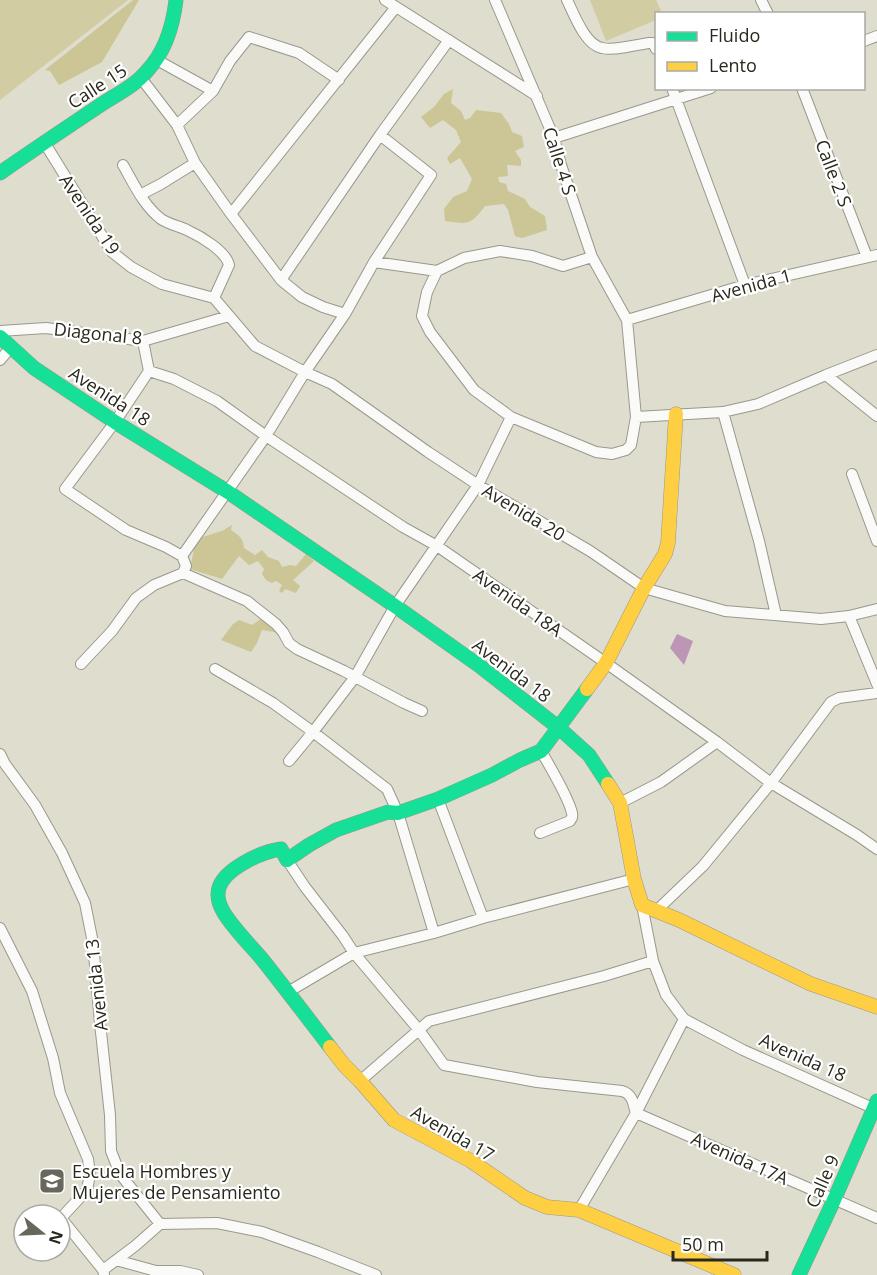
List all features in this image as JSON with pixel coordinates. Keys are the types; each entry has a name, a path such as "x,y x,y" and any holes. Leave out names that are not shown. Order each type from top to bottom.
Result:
{"street":[{"name":"Calle 15","path":"0,173 141,78 157,60 173,19 176,0"},
{"path":"385,0 537,96"},
{"name":"Calle 4 S","path":"495,0 554,138 592,257 627,320"},
{"path":"567,0 581,29 592,43 600,48 611,49 649,43 655,46"},
{"path":"231,214 396,7"},
{"path":"177,125 213,91 230,62 249,37 299,53 339,80"},
{"path":"281,280 380,135 449,40"},
{"path":"157,60 213,91"},
{"path":"141,78 177,125 195,162 231,214 281,280 302,297 322,307 345,314"},
{"path":"673,90 745,285"},
{"path":"554,138 705,90"},
{"name":"Calle 2 S","path":"803,90 872,256"},
{"path":"182,556 266,436 431,175 380,135"},
{"name":"Avenida 19","path":"44,142 112,252 131,267 162,284 214,298"},
{"path":"140,195 195,162"},
{"path":"123,165 145,203 162,220 187,230 212,245 228,261 229,265 214,298"},
{"path":"374,262 437,271 464,258 500,251 532,256 563,266 592,257"},
{"name":"Avenida 1","path":"627,320 745,285 872,256"},
{"path":"437,271 427,292 422,316 429,332 474,390 511,417 597,452 612,454 626,450 631,445 636,417 627,320"},
{"name":"Avenida 20","path":"214,298 255,346 332,384 478,485 590,551 644,588 725,611 821,619 849,616 877,609"},
{"name":"Diagonal 8","path":"0,331 46,328 143,341 229,316"},
{"name":"Avenida 18","path":"0,337 34,368 115,422 228,492 395,606 559,728 589,755 620,803 634,879 642,905 653,961 666,995 684,1019 743,1050 876,1106"},
{"path":"81,664 112,631 136,598 154,585 183,573 186,566 182,556 126,530 65,489 115,422 149,371 143,341"},
{"path":"0,360 11,347"},
{"path":"636,417 723,412 758,404 877,355"},
{"name":"Avenida 18A","path":"149,371 174,379 217,401 403,527 436,546 606,663 771,783 877,849"},
{"path":"826,375 877,416"},
{"path":"723,412 759,541 776,615"},
{"path":"636,1113 631,1096 627,1092 537,1082 447,1066 442,1063 419,1030 354,953 287,860 336,830 388,812 398,813 438,800 541,752 606,663 644,588 665,555 668,543 676,414"},
{"path":"289,761 355,677 395,606 478,485 511,417"},
{"path":"852,474 877,537"},
{"path":"183,573 247,601 276,624 289,643 297,649 422,711"},
{"path":"849,616 877,684"},
{"path":"214,669 273,703 387,789 398,813 434,933"},
{"path":"656,910 702,866 771,783 831,702 839,698 877,693"},
{"path":"620,803 661,782 717,742"},
{"path":"540,833 570,821 573,814 541,752"},
{"name":"Avenida 13","path":"0,754 35,805 85,903 93,943 110,1115 111,1152 120,1174 160,1224"},
{"path":"438,800 483,918"},
{"name":"Avenida 17","path":"287,860 281,849 271,850 240,865 222,880 218,894 220,904 224,913 344,1065 394,1120 471,1161 525,1198 547,1207 579,1210 734,1275"},
{"path":"288,992 354,953 634,879"},
{"path":"642,905 812,984 877,1007"},
{"path":"0,928 32,991 53,1058 60,1092 88,1159 90,1174 87,1190 61,1218 104,1272 160,1224 217,1223 262,1232 376,1275"},
{"path":"360,1080 429,1021 604,976 653,961"},
{"path":"579,1210 636,1113 684,1019"},
{"name":"Calle 9","path":"799,1275 876,1106"},
{"name":"Avenida 17A","path":"636,1113 877,1218"},
{"path":"117,1260 156,1271 180,1271 198,1275"}],"shaded area":[{"path":"0,0 128,0 0,100"},
{"path":"133,0 139,0 102,62 59,85 50,71 45,70"},
{"path":"590,0 656,0 662,12 655,12 655,20 606,41"},
{"path":"453,89 451,103 461,111 465,120 470,118 476,110 501,113 512,132 522,136 524,147 515,151 521,160 521,166 507,165 508,176 498,177 499,182 506,184 508,191 525,199 530,207 545,216 547,230 522,238 515,236 508,210 504,204 485,206 476,217 468,222 445,221 444,209 453,197 467,191 472,179 460,158 450,164 447,158 461,142 456,130 443,120 430,128 421,117 434,107 444,94"},
{"path":"232,525 231,530 242,539 244,548 255,555 262,550 268,557 279,561 282,567 296,566 306,554 314,561 293,580 300,586 296,593 285,589 282,593 279,591 282,585 276,581 272,583 266,580 262,574 264,569 258,561 249,565 239,556 222,579 190,569 196,539 222,531"},
{"path":"262,618 281,630 274,632 262,630 251,652 221,640 239,620 252,625"},
{"path":"677,634 693,641 684,665 670,648"}],"traffic: fast":[{"path":"0,173 131,86 142,76 159,56 170,29 176,0"},
{"path":"0,337 34,368 115,422 228,492 481,667 559,728 589,755 608,784"},
{"path":"330,1047 224,913 218,895 225,878 242,864 263,854 281,849 287,860 336,830 388,812 398,813 438,799 541,751 587,689"},
{"path":"799,1275 877,1101"}],"traffic: slow":[{"path":"587,689 606,663 644,588 665,554 668,543 676,414"},
{"path":"608,784 620,803 634,879 642,905 679,920 811,984 877,1007"},
{"path":"330,1047 394,1120 471,1161 525,1198 547,1207 579,1210 734,1275"}],"place":[{"name":"Escuela Hombres y Mujeres de Pensamiento","path":"52,1181"}]}
